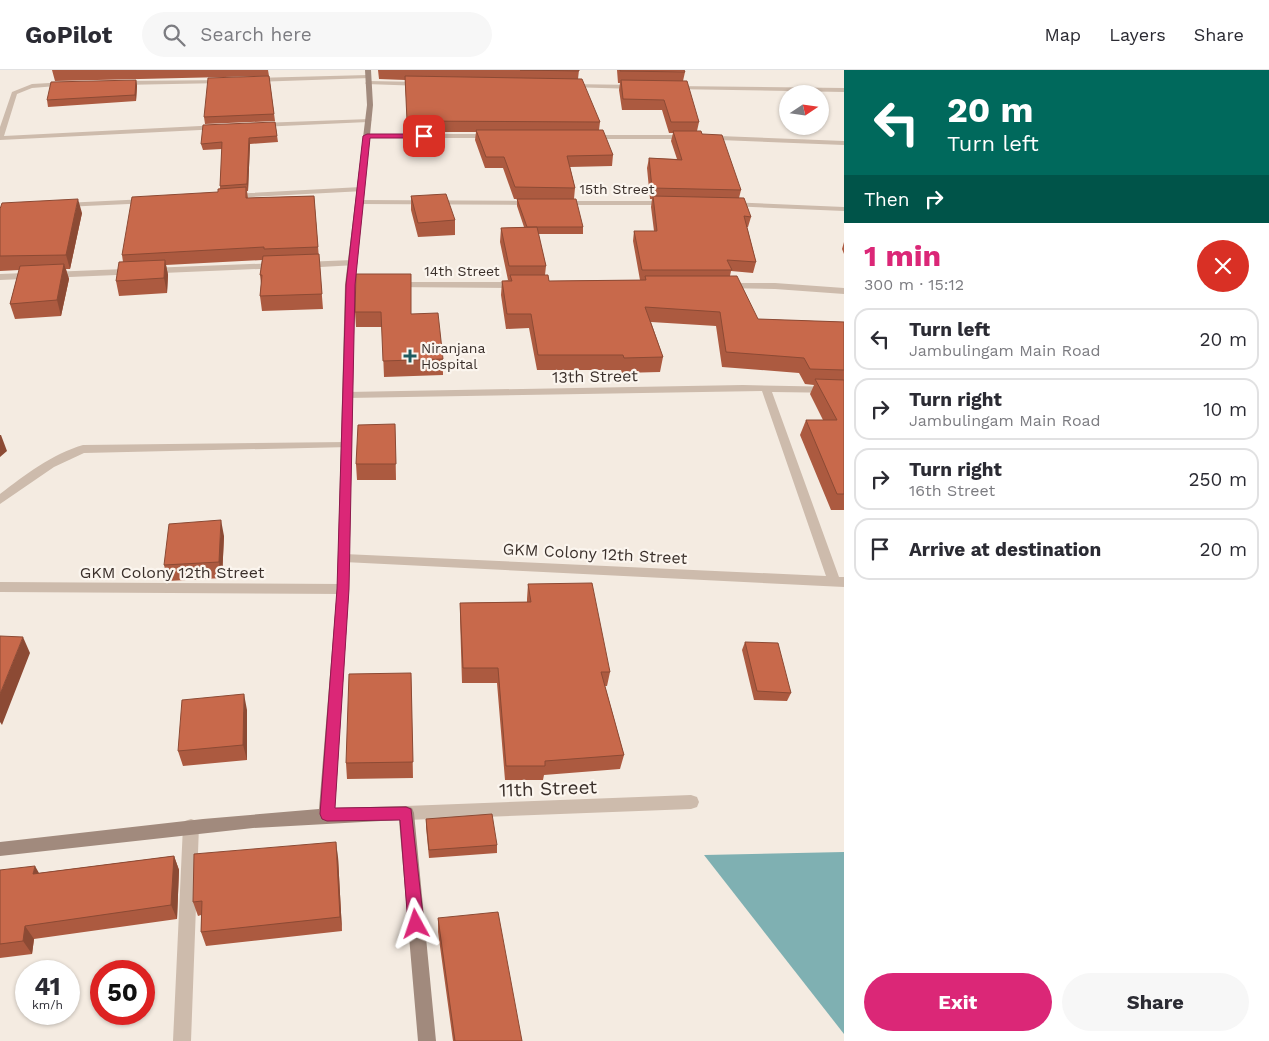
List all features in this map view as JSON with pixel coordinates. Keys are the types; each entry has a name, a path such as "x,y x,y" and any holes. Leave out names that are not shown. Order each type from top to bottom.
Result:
{"street":[{"path":"240,80 368,77 428,84"},
{"path":"327,814 343,589 347,395 355,285 353,263 367,136 368,77"},
{"path":"112,83 230,80"},
{"path":"72,84 33,85 18,90 14,93 0,138 229,127"},
{"path":"557,86 646,87"},
{"path":"666,87 844,90"},
{"path":"249,126 368,120"},
{"path":"367,136 506,136"},
{"path":"585,136 694,137 844,143"},
{"path":"225,196 361,189"},
{"path":"59,206 156,200"},
{"path":"360,202 537,203"},
{"name":"15th Street","path":"547,203 675,203"},
{"path":"724,204 844,209"},
{"path":"294,265 353,263"},
{"path":"0,277 285,266"},
{"name":"14th Street","path":"380,285 528,285"},
{"path":"716,286 775,286 844,291"},
{"path":"766,389 839,582"},
{"name":"13th Street","path":"347,395 766,389 844,390"},
{"path":"0,500 44,467 68,454 83,449 346,445"},
{"name":"GKM Colony 12th Street","path":"344,558 839,582"},
{"name":"GKM Colony 12th Street","path":"0,587 343,589"},
{"name":"11th Street","path":"406,813 691,802"},
{"path":"0,849 191,826 327,814 406,813 426,1041"},
{"path":"182,1041 191,826"}],"water":[{"path":"844,852 844,1034 704,855"}],"building":[{"path":"520,70 579,70 579,71"},
{"path":"684,70 685,72 620,71"},
{"path":"269,76 274,114 204,117 208,78"},
{"path":"405,76 582,79 600,122 407,121"},
{"path":"136,80 135,95 47,100 51,82"},
{"path":"621,80 687,81 699,122 671,122 664,100 623,99"},
{"path":"275,122 277,136 249,138 247,184 220,186 222,142 201,144 203,125"},
{"path":"476,130 603,130 613,155 567,156 575,188 515,187 504,157 486,157"},
{"path":"673,131 701,131 702,134 722,135 741,190 652,188 649,158 682,160"},
{"path":"246,187 246,198 314,196 318,247 264,249 264,247 122,255 132,197 218,192 218,189"},
{"path":"446,194 455,220 418,223 411,196"},
{"path":"653,196 744,198 751,217 744,216 756,262 727,260 732,270 642,270 634,231 657,231"},
{"path":"78,199 66,255 0,256 0,209 2,203"},
{"path":"517,199 576,199 583,227 527,227"},
{"path":"537,227 546,266 509,266 501,228"},
{"path":"319,254 322,294 260,296 262,275 260,275 263,256"},
{"path":"165,260 164,278 116,281 119,262"},
{"path":"64,264 57,300 10,304 20,266"},
{"path":"356,274 411,274 411,314 438,313 443,359 383,361 381,312 355,312"},
{"path":"510,275 548,275 549,281 646,280 645,276 737,276 758,319 844,322 844,370 810,369 804,358 726,352 720,312 645,307 663,357 624,358 623,355 538,355 531,314 507,314 502,281 512,281"},
{"path":"815,379 844,380 844,494 837,494 806,420 837,420"},
{"path":"395,424 396,464 356,464 358,425"},
{"path":"221,520 219,562 164,565 169,524"},
{"path":"592,583 610,672 601,672 624,755 545,761 545,766 506,766 498,668 463,668 460,603 531,602 528,584"},
{"path":"0,636 23,637 0,694"},
{"path":"745,642 778,643 791,693 757,691"},
{"path":"411,673 413,762 346,763 349,674"},
{"path":"244,694 243,745 178,751 182,700"},
{"path":"492,814 497,845 429,850 426,819"},
{"path":"336,842 340,917 201,932 202,901 193,902 194,854"},
{"path":"174,856 171,905 25,926 23,941 0,944 0,870 35,866 33,874"},
{"path":"498,912 522,1041 455,1041 438,918"}],"place":[{"name":"Niranjana Hospital","path":"410,356"}],"route":[{"path":"416,924 406,813 327,814 343,589 350,285 367,136 424,136"}]}
